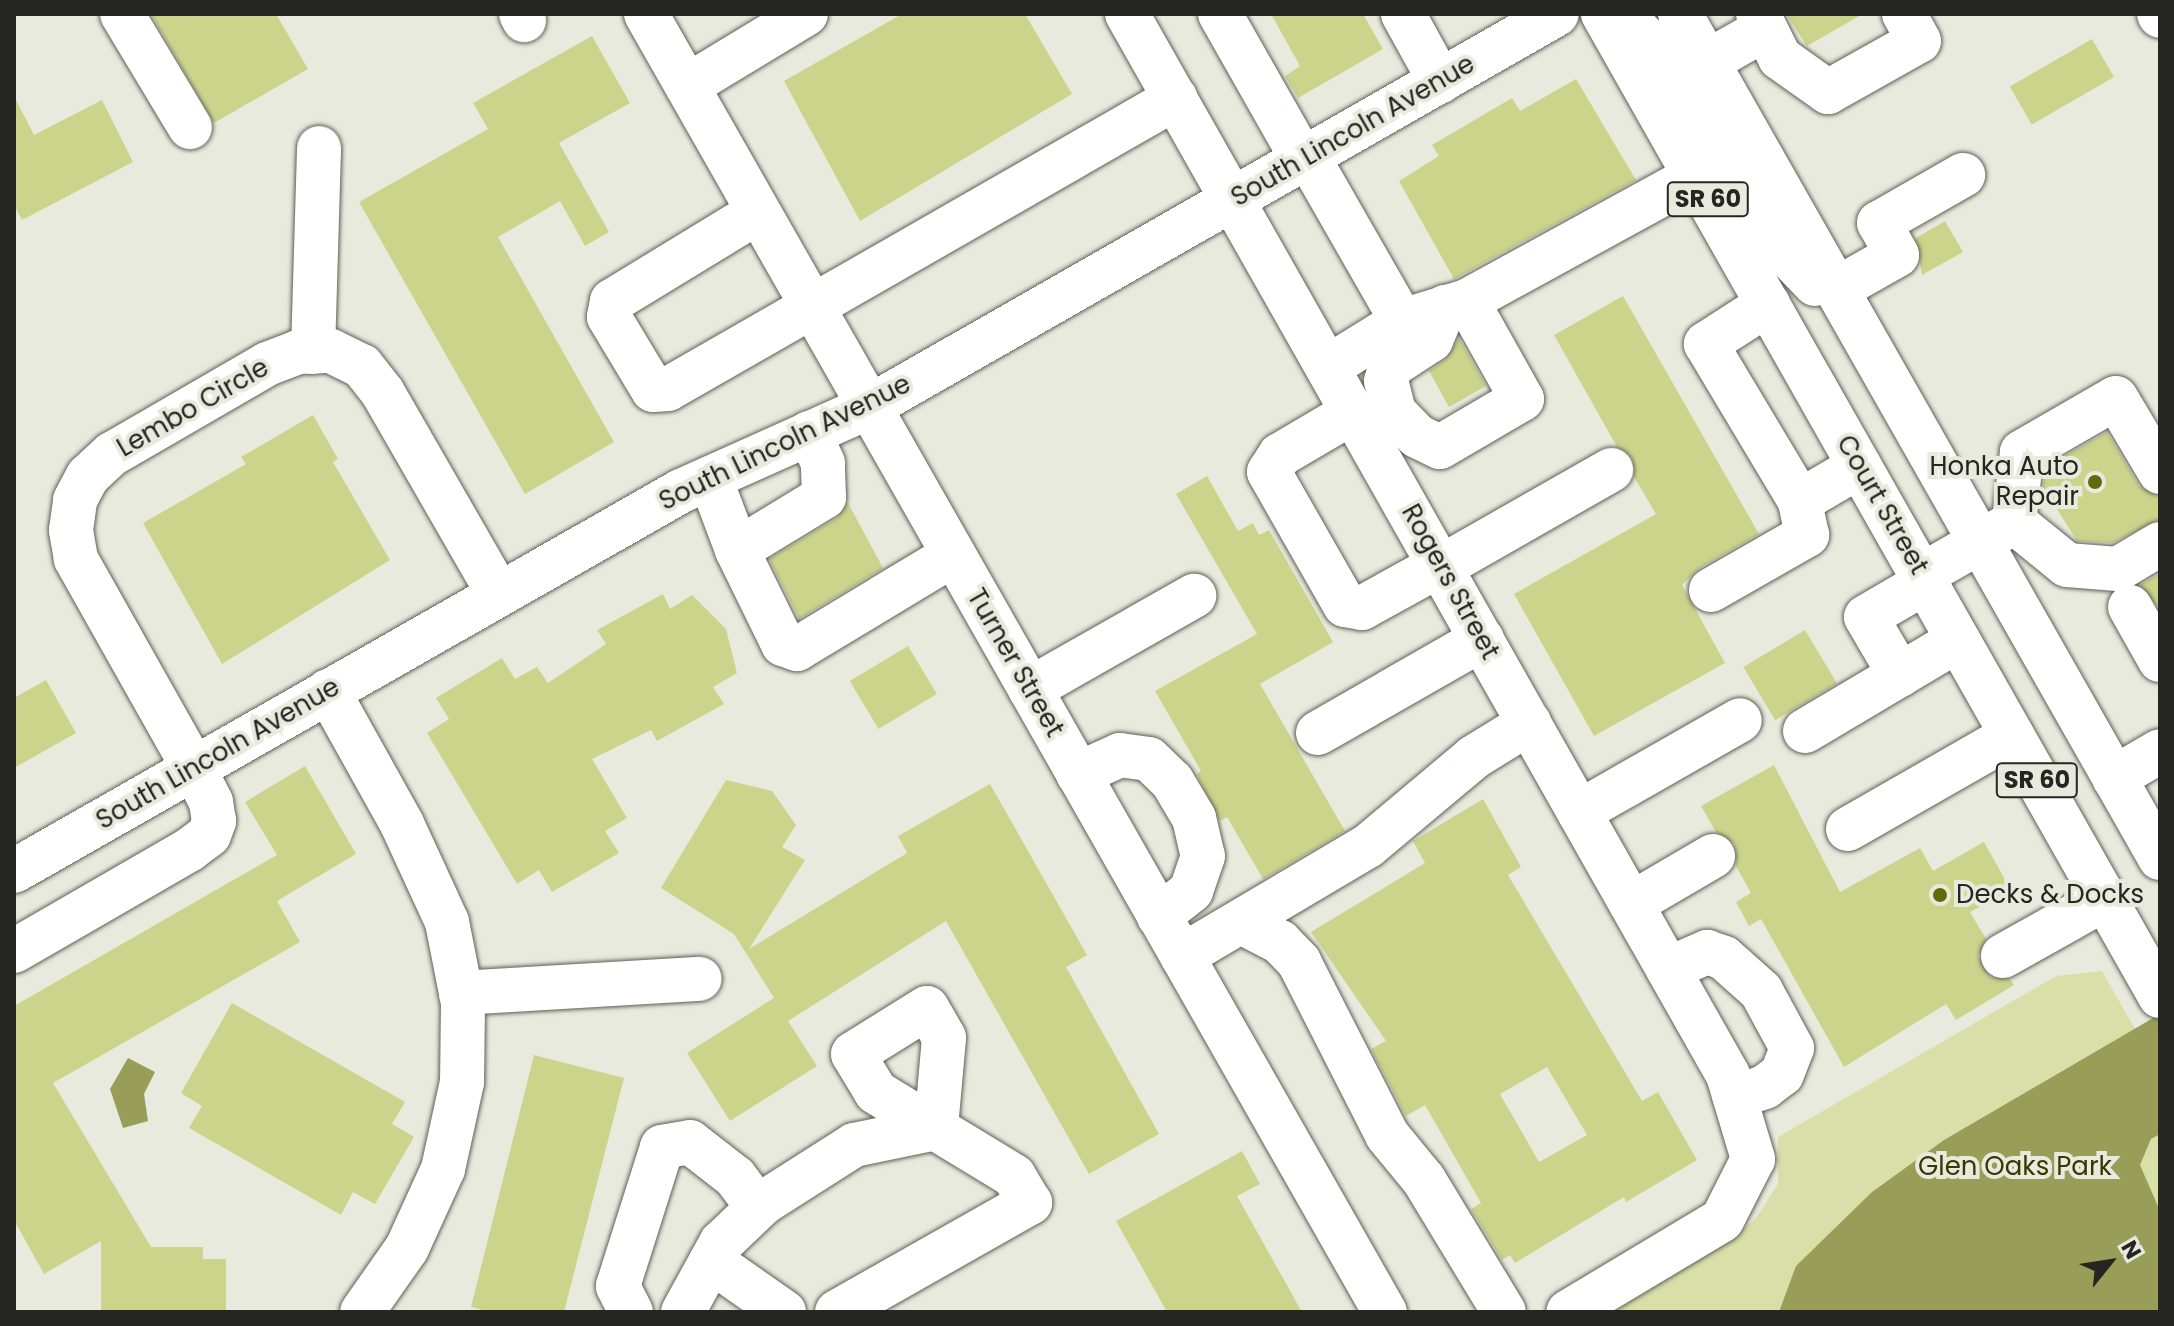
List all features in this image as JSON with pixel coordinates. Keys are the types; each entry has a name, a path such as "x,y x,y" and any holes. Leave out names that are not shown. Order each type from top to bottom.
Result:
{"street":[{"path":"122,14 190,127"},
{"name":"Turner Street","path":"646,14 1385,1312"},
{"path":"687,86 806,14"},
{"name":"Rogers Street","path":"1127,14 1328,367 1370,418 1440,566 1728,1075 1753,1159 1722,1220 1568,1312"},
{"path":"1220,14 1402,321"},
{"path":"1403,14 1440,81"},
{"name":"South Lincoln Avenue","path":"14,871 498,593 710,478 869,407 1557,14"},
{"name":"Court Street","path":"1603,14 2157,990"},
{"path":"1622,14 1669,63 1773,240 1863,334"},
{"name":"SR 60","path":"1680,14 1863,334 1997,532 2114,778 2160,858"},
{"path":"1707,62 1762,21 1780,58 1828,92 1919,41 1904,14"},
{"path":"758,212 612,301 609,317 653,390 668,389 1176,98"},
{"path":"319,148 313,352 331,351 369,375 498,593"},
{"path":"1837,289 1897,255 1879,223 1963,175"},
{"path":"1328,367 1402,321 1456,304 1695,176"},
{"path":"1370,418 1391,366 1431,340 1456,304"},
{"path":"1456,304 1522,399 1440,447 1370,418 1280,455 1269,472 1345,605 1362,608 1611,470"},
{"path":"1711,590 1807,535 1800,501 1706,344 1768,304"},
{"name":"Lembo Circle","path":"14,951 209,835 214,821 211,802 193,767 76,559 71,530 75,500 88,476 112,454 267,364 313,352"},
{"path":"1900,675 1866,617 1997,532 2022,452 2116,398 2160,472"},
{"path":"737,550 824,497 823,463 809,433"},
{"path":"1800,501 1860,466"},
{"path":"710,478 737,550 783,644 797,649 953,555"},
{"path":"1997,532 2067,565 2118,569 2160,544"},
{"path":"1030,689 1194,596"},
{"path":"2130,607 2160,660"},
{"path":"1318,733 1482,639"},
{"path":"1805,731 1958,640"},
{"path":"328,691 402,824 447,922 461,993 462,1082 443,1169 407,1248 362,1312"},
{"path":"1579,812 1740,720"},
{"path":"1182,956 1368,846 1474,757 1529,723"},
{"path":"1848,829 2012,735"},
{"path":"2114,778 2160,751"},
{"path":"1078,774 1120,755 1149,759 1172,781 1194,818 1203,856 1191,891 1159,916"},
{"path":"1631,904 1713,856"},
{"path":"2003,956 2105,899"},
{"path":"1241,922 1280,942 1299,962 1387,1135 1424,1180 1504,1312"},
{"path":"1668,969 1707,952 1724,958 1761,991 1792,1048 1782,1074 1765,1087 1735,1097"},
{"path":"461,993 700,979"},
{"path":"683,1312 721,1243 758,1207 854,1145 936,1128 1014,1176 1030,1203 837,1312"},
{"path":"631,1312 618,1286 662,1147 690,1142 735,1177 758,1207"},
{"path":"711,1261 784,1312"}],"green space":[{"name":"Glen Oaks Park","path":"2102,971 2160,1073 2160,1312 1613,1312 1729,1242 1756,1218 1778,1184 1778,1137 2056,976"}],"shaded area":[{"path":"2160,1014 2160,1134 2151,1139 2140,1165 2160,1211 2160,1312 1779,1312 1796,1266 1872,1192 1944,1140"},
{"path":"128,1058 155,1072 144,1094 148,1121 123,1128 110,1089"}],"building":[{"path":"151,14 276,14 308,69 214,123"},
{"path":"902,14 1025,14 1072,94 860,221 784,81"},
{"path":"1271,14 1363,14 1383,49 1298,98 1285,76 1300,66"},
{"path":"1786,14 1863,14 1807,46"},
{"path":"592,36 630,103 559,143 609,232 585,246 560,201 498,237 614,442 525,494 359,202 488,129 473,103"},
{"path":"2092,39 2114,77 2032,125 2010,86"},
{"path":"1576,79 1636,180 1454,279 1399,181 1439,156 1432,145 1512,98 1520,111"},
{"path":"14,96 34,135 102,100 133,162 22,220 14,205"},
{"path":"1945,221 1963,252 1922,275 1916,238"},
{"path":"1623,296 1759,534 1699,568 1682,585 1725,663 1594,736 1514,594 1656,514 1634,477 1632,457 1617,447 1554,335"},
{"path":"1459,338 1486,386 1449,407 1429,371 1445,360"},
{"path":"313,415 338,459 333,462 390,560 222,664 143,523 246,464 241,457"},
{"name":"Honka Auto Repair","path":"2107,432 2139,485 2158,497 2160,519 2112,543 2077,541 2043,487 2045,467"},
{"path":"1207,476 1238,531 1253,523 1259,535 1269,530 1333,642 1260,684 1345,831 1263,879 1227,817 1220,821 1197,774 1201,771 1155,691 1257,634 1176,494"},
{"path":"848,503 883,568 799,619 769,559 837,518"},
{"path":"2160,573 2160,609 2140,585"},
{"path":"663,594 670,609 692,595 726,629 737,673 713,687 724,704 657,741 651,730 592,759 627,818 605,831 619,853 552,892 539,870 517,884 427,733 449,719 436,698 502,658 515,679 537,667 548,683 606,644 597,630"},
{"path":"1805,630 1837,683 1775,720 1743,667"},
{"path":"908,646 937,694 879,729 850,681"},
{"path":"46,680 76,733 14,768 14,698"},
{"path":"1774,765 1840,892 1920,848 1933,871 1984,842 2011,890 1970,912 1986,939 1978,956 1990,977 2010,979 2014,985 1956,1020 1946,1004 1844,1067 1761,919 1749,926 1736,902 1751,893 1736,866 1735,844 1716,832 1701,806"},
{"path":"305,766 356,854 277,901 300,942 53,1083 151,1247 203,1247 203,1259 226,1259 226,1312 101,1312 101,1241 44,1274 14,1220 14,1006 277,855 245,802"},
{"path":"726,780 772,791 796,825 782,847 805,860 749,949 907,853 898,836 990,784 1087,955 1066,967 1159,1134 1089,1174 946,921 788,1021 817,1066 730,1121 687,1053 774,998 734,934 661,888"},
{"path":"1483,799 1521,867 1508,875 1642,1101 1658,1092 1697,1160 1626,1202 1624,1197 1515,1263 1510,1255 1502,1260 1471,1209 1481,1203 1425,1105 1406,1116 1371,1049 1386,1041 1311,932 1425,863 1413,841","holes":["1547,1067 1587,1135 1539,1162 1500,1094"]},
{"path":"232,1003 405,1102 392,1124 414,1137 375,1204 353,1192 341,1215 189,1128 202,1106 181,1093"},
{"path":"534,1055 624,1078 564,1312 491,1312 471,1307"},
{"path":"1242,1151 1260,1184 1237,1196 1302,1312 1167,1312 1116,1221"}],"place":[{"name":"Honka Auto Repair","path":"2095,482"},
{"name":"Decks & Docks","path":"1940,895"}]}
